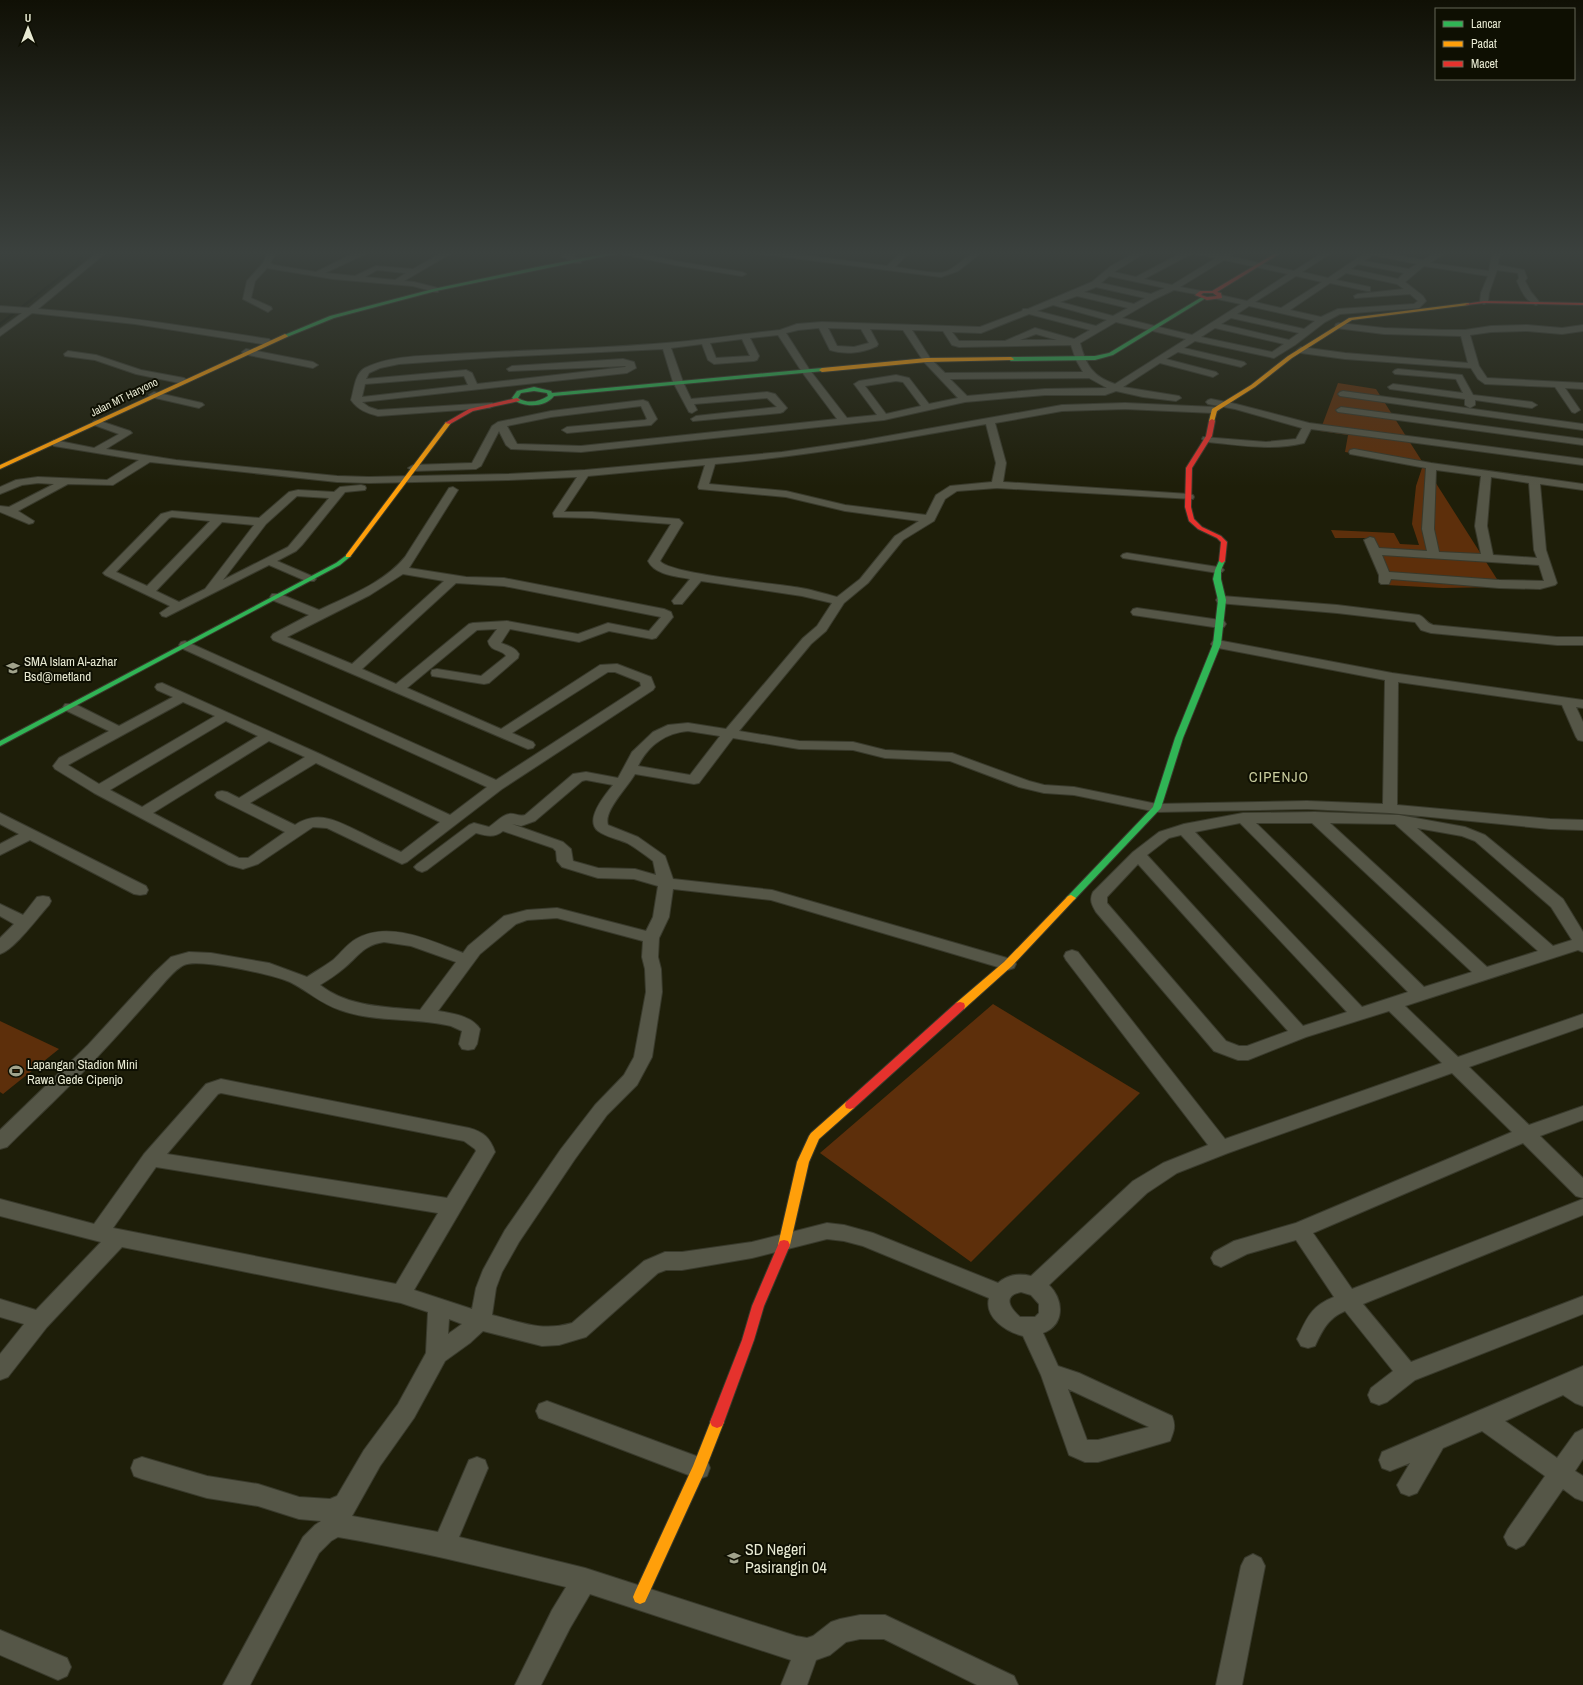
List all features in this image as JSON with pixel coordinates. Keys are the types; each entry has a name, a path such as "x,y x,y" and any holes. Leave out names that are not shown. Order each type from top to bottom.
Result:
{"street":[{"path":"188,330 269,342"},
{"name":"Jalan MT Haryono","path":"0,467 97,423 246,352 300,330"},
{"path":"356,400 363,374 376,366 387,363 418,359 499,354 666,346 745,337 789,330"},
{"path":"824,330 833,348 837,350 872,346 874,344 866,330"},
{"path":"907,330 927,360 965,399"},
{"path":"946,330 953,341 959,344 1008,342 1035,330 1075,342 1097,330"},
{"path":"974,330 981,330"},
{"path":"953,341 981,330"},
{"path":"356,400 364,409 378,413 492,405 517,400 526,403 539,402 548,399 551,395 805,370 927,360 1081,360 1111,354 1151,330"},
{"path":"1155,330 1269,355 1277,355 1310,330"},
{"path":"501,424 512,445 515,447 581,449 884,417 965,399 1045,392 1101,393 1116,388 1129,378 1178,349 1207,330"},
{"path":"1234,330 1292,343"},
{"path":"1296,330 1307,332"},
{"path":"166,613 292,548 344,489 402,483 585,473 782,455 865,443 1062,408 1099,406 1214,410 1333,330"},
{"path":"1372,330 1465,332 1486,330"},
{"path":"1546,330 1562,331 1572,330"},
{"path":"781,332 805,370 844,421"},
{"path":"1465,332 1474,366 1480,377 1485,381 1559,386 1583,386"},
{"path":"706,341 712,360 714,361 754,358 755,356 745,337"},
{"path":"1075,342 1081,360 1093,377 1116,388 1160,397 1225,404 1280,420 1308,426 1583,459"},
{"path":"666,346 678,382 687,402 706,436"},
{"path":"1178,349 1241,364"},
{"path":"1302,350 1353,357 1474,366"},
{"path":"246,352 313,365"},
{"path":"68,354 96,358 139,372 184,381"},
{"path":"499,354 524,386 542,390 551,395"},
{"path":"1159,360 1213,374"},
{"path":"356,400 474,387 524,386 627,370 631,368 631,364 623,362 512,369"},
{"path":"1398,372 1459,377 1470,397 1470,445"},
{"path":"360,382 466,373 469,375 474,387"},
{"path":"942,376 1129,378"},
{"path":"884,417 859,384 896,378 906,380 927,408"},
{"path":"517,400 515,398 516,395 524,386"},
{"path":"1559,386 1575,410"},
{"path":"1393,387 1532,405"},
{"path":"1343,394 1583,427"},
{"path":"154,395 199,405"},
{"path":"687,402 767,395 772,396 782,408 780,410 696,419"},
{"path":"539,402 567,430 581,449"},
{"path":"413,468 476,466 497,426 501,424 551,414 643,403 645,404 652,419 648,423 567,430"},
{"path":"0,744 338,564 346,558 451,420 492,405"},
{"path":"640,1597 698,1468 748,1340 758,1306 785,1241 803,1162 815,1136 1008,964 1157,808 1179,738 1217,644 1220,624 1222,600 1217,579 1218,570 1223,559 1224,542 1219,537 1200,528 1192,520 1188,507 1189,468 1208,439 1214,410"},
{"path":"1341,410 1583,442"},
{"path":"990,421 1000,463 1000,473 997,485"},
{"path":"96,451 127,433 97,423"},
{"path":"1208,439 1274,445 1292,444 1300,441 1308,426"},
{"path":"1336,426 1470,445 1514,465 1534,480 1583,487"},
{"path":"54,443 148,459 294,476 402,483"},
{"path":"1354,452 1486,474 1514,465 1583,462"},
{"path":"0,491 20,482 28,481 68,480 109,483 148,459"},
{"path":"711,462 703,487 786,494 845,508 930,519"},
{"path":"1431,466 1428,529 1434,555"},
{"path":"585,473 558,515 592,515 675,521 677,523 654,562 662,569 698,577 802,592 839,601"},
{"path":"1486,474 1481,526 1488,558"},
{"path":"5,510 68,480"},
{"path":"1534,480 1540,550 1544,562 1551,583 1540,585 1385,578 1372,546 1434,555 1544,562"},
{"path":"630,769 694,780 730,733 807,641 822,628 839,601 864,581 898,538 930,519 940,497 954,488 997,485 1188,497"},
{"path":"453,490 410,559 401,570 366,592 277,636 528,745"},
{"path":"207,592 262,522 295,493 338,495"},
{"path":"5,510 29,521"},
{"path":"179,606 109,573 165,516 172,514 262,522"},
{"path":"148,592 218,518"},
{"path":"1127,556 1218,570"},
{"path":"268,561 310,579"},
{"path":"398,689 469,628 491,624 507,625 573,638 585,637 608,627 652,635 667,618 667,615 664,613 504,582 466,581 401,570"},
{"path":"678,601 698,577"},
{"path":"353,670 453,579"},
{"path":"276,597 319,614"},
{"path":"1222,600 1338,609 1419,620 1425,627 1431,629 1557,641 1583,641"},
{"path":"1137,612 1220,624"},
{"path":"437,673 482,680 493,674 512,658 513,654 508,650 495,645 494,641 507,625"},
{"path":"1217,644 1392,677 1583,704"},
{"path":"185,645 497,786"},
{"path":"182,696 64,761 60,766 99,790 234,862 243,864 254,861 309,823 320,822 331,824 402,859 497,786 644,690 648,687 648,684 646,680 617,668 605,668 502,734"},
{"path":"1392,677 1394,814 1550,953"},
{"path":"162,688 315,757 450,821"},
{"path":"1567,702 1583,737"},
{"path":"70,707 119,731"},
{"path":"99,790 224,717"},
{"path":"437,1354 463,1336 480,1321 486,1288 493,1270 512,1236 568,1154 601,1110 630,1080 643,1057 654,992 653,969 650,957 651,938 661,917 666,883 660,859 633,840 603,828 600,823 600,818 605,808 623,783 637,755 658,736 673,728 688,727 799,745 853,746 885,754 952,758 972,766 996,772 1024,784 1044,789 1074,791 1157,808 1307,805 1394,814 1550,824 1583,824"},
{"path":"142,813 268,736"},
{"path":"240,803 315,757"},
{"path":"422,867 474,828 492,832 510,818 522,820 530,818 578,777 586,776 623,783"},
{"path":"222,795 297,832"},
{"path":"1394,814 1466,832 1480,838 1557,903 1582,944 1300,1033 1248,1053 1238,1053 1220,1046 1099,904 1099,896 1138,855 1164,835 1184,829 1243,818 1394,814"},
{"path":"1315,817 1484,974"},
{"path":"0,818 140,890"},
{"path":"1243,818 1420,994"},
{"path":"501,826 558,845 563,849 567,864 598,873 635,874 666,883 772,895 1008,964"},
{"path":"1184,829 1359,1014"},
{"path":"0,850 29,834"},
{"path":"1138,855 1300,1033"},
{"path":"0,948 25,924 43,901"},
{"path":"0,909 25,924"},
{"path":"425,1016 474,950 510,920 527,915 557,913 651,938"},
{"path":"308,984 344,960 361,942 377,937 395,937 411,941 466,960"},
{"path":"1072,956 1221,1148"},
{"path":"0,1142 94,1050 160,977 177,961 189,958 211,959 269,969 294,977 308,984 321,996 342,1005 387,1014 438,1017 466,1025 471,1029 468,1044"},
{"path":"1392,1004 1583,1190"},
{"path":"1034,1286 1140,1187 1170,1168 1221,1148 1583,1020"},
{"path":"98,1233 151,1160 212,1089 221,1086 469,1135 483,1144 486,1152 401,1294"},
{"path":"1221,1258 1241,1246 1300,1230 1526,1134 1583,1113"},
{"path":"151,1160 452,1207"},
{"path":"0,1207 118,1238 401,1294 480,1321 542,1337 559,1336 579,1330 650,1267 665,1261 682,1261 752,1250 827,1231 844,1233 866,1239 1002,1294"},
{"path":"1308,1339 1317,1320 1329,1308 1583,1207"},
{"path":"1300,1230 1348,1300 1407,1373"},
{"path":"0,1370 40,1320 118,1238"},
{"path":"1021,1283 1034,1286 1044,1293 1050,1304 1050,1316 1042,1324 1030,1328 1016,1326 1004,1317 999,1305 1002,1294 1010,1286 1021,1283"},
{"path":"1379,1395 1407,1373 1583,1305"},
{"path":"236,1685 311,1545 340,1515 372,1458 406,1412 437,1354 439,1306"},
{"path":"0,1308 40,1320"},
{"path":"1030,1328 1038,1348 1051,1373 1077,1447 1085,1451 1098,1451 1162,1434 1164,1423 1071,1380 1051,1373"},
{"path":"1390,1460 1574,1380 1583,1396"},
{"path":"547,1410 698,1468"},
{"path":"1484,1419 1583,1490"},
{"path":"1410,1485 1436,1440"},
{"path":"1516,1537 1583,1440"},
{"path":"142,1468 207,1487 258,1495 300,1508 330,1510 392,1534 444,1545 585,1580 796,1650 807,1651 821,1646 840,1631 860,1626 885,1627 1005,1685"},
{"path":"444,1545 478,1468"},
{"path":"1229,1685 1253,1566"},
{"path":"528,1685 561,1619 585,1580"},
{"path":"0,1642 58,1666"},
{"path":"794,1685 807,1651"}],"shaded area":[{"path":"1338,383 1376,389 1502,587 1443,588 1386,585 1368,538 1335,538 1331,530 1394,533 1400,544 1419,545 1412,524 1416,486 1423,465 1345,452 1348,435 1320,431"},
{"path":"993,1004 1140,1093 971,1262 820,1153"},
{"name":"Lapangan Stadion Mini Rawa Gede Cipenjo","path":"0,1021 59,1049 3,1094 0,1092"}],"traffic: fast":[{"path":"285,336 301,330"},
{"path":"1011,359 1095,358 1111,354 1151,330"},
{"path":"551,395 822,370"},
{"path":"534,389 549,392 551,397 533,404 523,403 515,398 519,392 534,389"},
{"path":"0,744 338,564 348,556"},
{"path":"1071,898 1157,808 1179,738 1217,644 1222,600 1217,579 1218,570 1222,561"}],"traffic: slow":[{"path":"1212,421 1214,410 1253,386 1290,357 1334,330"},
{"path":"0,467 285,336"},
{"path":"822,370 927,360 1011,359"},
{"path":"348,556 448,423"},
{"path":"960,1006 1008,964 1071,898"},
{"path":"784,1245 803,1162 815,1136 850,1105"},
{"path":"640,1597 699,1468 717,1422"}],"traffic: jam":[{"path":"448,423 471,410 517,400"},
{"path":"1212,421 1209,436 1189,468 1188,507 1191,520 1200,528 1219,537 1224,542 1222,561"},
{"path":"850,1105 960,1006"},
{"path":"717,1422 748,1340 758,1306 784,1245"}],"place":[{"name":"SMA Islam Al-azhar Bsd@metland","path":"13,668"},
{"name":"Lapangan Stadion Mini Rawa Gede Cipenjo","path":"16,1071"},
{"name":"SD Negeri Pasirangin 04","path":"734,1558"}],"district":[{"name":"CIPENJO","path":"1279,776"}]}
